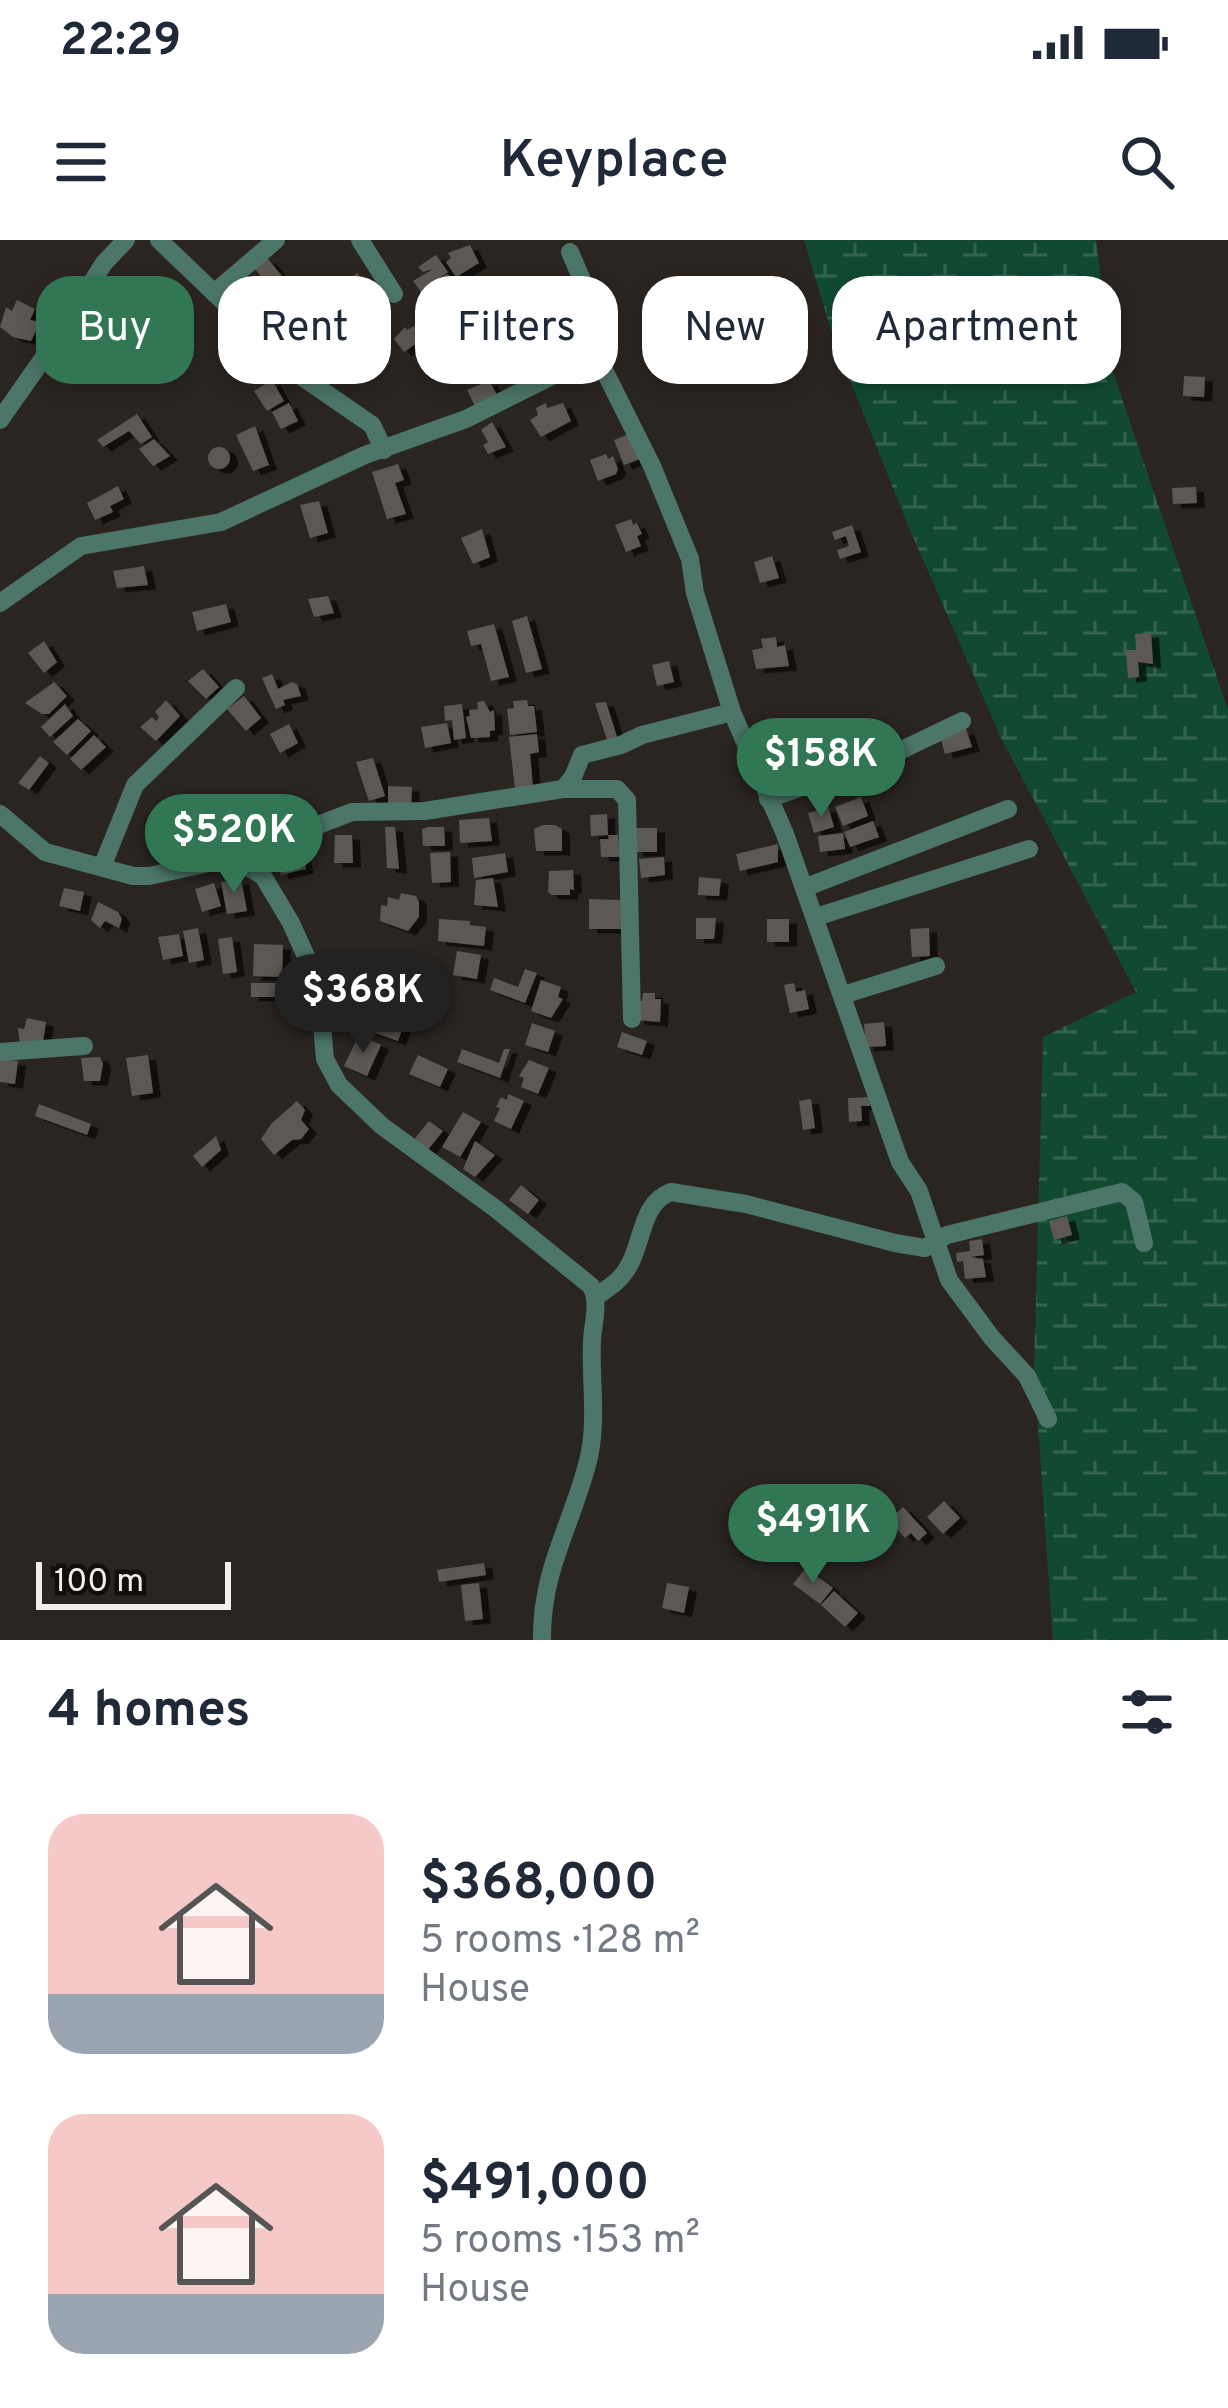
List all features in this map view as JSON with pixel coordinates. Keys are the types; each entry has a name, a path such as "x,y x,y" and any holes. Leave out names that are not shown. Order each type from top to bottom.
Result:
{"street":[{"path":"0,420 104,263 126,240"},
{"path":"158,240 301,376 372,424 384,449"},
{"path":"214,293 276,240"},
{"path":"360,240 394,294"},
{"path":"570,252 580,276"},
{"path":"0,603 81,545 221,522 282,491 466,419 536,384"},
{"path":"611,384 652,466 690,559 695,593 732,712 816,917 900,1162 919,1191 949,1280 1027,1376 1048,1419"},
{"path":"102,867 135,784 236,688"},
{"path":"563,789 582,755 732,712"},
{"path":"768,799 887,757 962,721"},
{"path":"0,814 45,852 149,876 232,858 352,812 425,811 563,789 617,789 627,800 632,1019"},
{"path":"804,888 1008,808"},
{"path":"816,917 1029,849"},
{"path":"232,858 263,876 292,923 313,972 325,1059 339,1085 382,1126 557,1257 597,1296 591,1444 550,1567 542,1640"},
{"path":"843,994 936,966"},
{"path":"0,1052 84,1046"},
{"path":"597,1296 619,1281 631,1264 653,1203 670,1192 746,1204 926,1247 946,1235 1122,1192 1135,1202 1144,1243"}],"green space":[{"path":"804,240 1096,240 1100,276 832,276 832,333"},
{"path":"852,384 1117,384 1228,710 1228,1640 1053,1640 1034,1369 1043,1037 1136,992 1001,738"}],"building":[{"path":"470,245 479,263 455,276 446,262 451,258 448,253"},
{"path":"436,255 448,272 421,276 433,269 423,272 418,267"},
{"path":"267,258 282,276 261,276 254,268"},
{"path":"17,300 35,309 30,320 36,321 36,330 31,341 13,337 0,327 6,307 12,311"},
{"path":"405,327 415,327 415,344 404,352 394,339"},
{"path":"1184,376 1205,377 1204,397 1183,396"},
{"path":"274,384 284,401 267,411 254,391"},
{"path":"491,384 499,398 475,406 467,390"},
{"path":"289,403 298,421 281,429 272,412"},
{"path":"546,403 547,408 563,403 571,421 541,437 530,420 538,415 536,408"},
{"path":"137,414 152,437 141,444 129,431 103,447 97,440"},
{"path":"492,422 506,447 488,454 481,430"},
{"path":"255,426 269,465 253,471 236,435"},
{"path":"629,434 640,459 624,465 614,440"},
{"path":"154,439 170,456 153,466 139,449"},
{"path":"219,447 230,458 219,469 208,458"},
{"path":"606,454 608,459 613,456 618,469 598,481 590,460"},
{"path":"398,464 404,480 395,483 406,514 387,519 372,472"},
{"path":"118,486 124,499 110,506 113,512 95,520 87,503"},
{"path":"1196,487 1197,503 1173,504 1172,488"},
{"path":"319,501 328,533 310,538 300,505"},
{"path":"631,519 642,534 637,536 641,546 626,552 615,525"},
{"path":"852,525 861,552 840,559 837,550 849,546 846,536 835,540 832,532"},
{"path":"482,529 490,557 473,564 461,538"},
{"path":"772,556 779,578 760,583 754,562"},
{"path":"144,566 148,585 117,588 113,571"},
{"path":"328,596 334,613 314,617 308,599"},
{"path":"226,604 231,622 197,631 192,612"},
{"path":"527,616 542,669 526,673 512,621"},
{"path":"494,624 509,677 491,681 481,644 471,646 467,631"},
{"path":"1151,633 1153,664 1138,662 1139,677 1128,678 1126,650 1136,650 1135,634"},
{"path":"776,637 777,647 785,645 789,666 756,669 752,650 763,648 761,639"},
{"path":"44,641 57,662 44,673 28,653"},
{"path":"669,661 674,682 657,686 652,665"},
{"path":"203,669 219,687 206,699 188,681"},
{"path":"272,674 278,689 292,682 301,696 283,700 285,705 276,709 262,678"},
{"path":"54,682 67,696 49,714 25,703"},
{"path":"244,696 261,718 246,731 227,709"},
{"path":"166,700 180,716 156,741 140,727 152,717 156,721 155,712"},
{"path":"527,700 528,706 534,706 537,732 510,735 507,709 514,708 513,701"},
{"path":"484,701 490,712 494,710 495,730 490,737 471,738 466,717 469,710 478,709 477,702"},
{"path":"606,702 617,745 607,740 595,703"},
{"path":"65,704 73,716 50,737 41,727"},
{"path":"462,704 466,738 454,740 452,720 445,721 444,706"},
{"path":"78,719 91,731 67,755 53,742"},
{"path":"447,723 451,743 425,748 421,727"},
{"path":"289,724 298,743 280,753 270,734"},
{"path":"966,729 972,747 945,754 941,739"},
{"path":"537,734 539,752 530,754 533,787 515,789 509,737"},
{"path":"94,735 106,747 81,770 70,759"},
{"path":"40,756 49,763 29,790 18,783"},
{"path":"373,758 385,796 369,801 356,762"},
{"path":"388,786 412,787 411,807 388,806"},
{"path":"861,797 868,816 843,826 835,807"},
{"path":"828,807 834,827 814,833 808,813"},
{"path":"215,808 215,813 227,811 235,851 205,856 196,817"},
{"path":"607,814 608,835 591,836 590,815"},
{"path":"489,818 492,841 460,843 459,820"},
{"path":"873,821 879,837 850,847 844,832"},
{"path":"543,825 562,829 562,851 536,851 534,829"},
{"path":"385,827 395,827 399,869 387,868"},
{"path":"444,827 445,846 423,846 422,829"},
{"path":"635,828 657,828 657,852 635,852"},
{"path":"843,833 845,849 820,852 818,836"},
{"path":"335,835 352,835 353,863 334,863"},
{"path":"608,835 618,835 620,857 601,857 600,839 609,839"},
{"path":"778,844 778,862 740,871 736,854"},
{"path":"300,846 306,869 281,875 275,852"},
{"path":"450,852 451,882 432,883 430,853"},
{"path":"505,853 508,872 474,878 472,858"},
{"path":"664,857 665,875 641,878 639,859"},
{"path":"573,870 570,895 548,892 549,871"},
{"path":"699,877 721,879 719,896 698,895"},
{"path":"493,878 498,907 474,905 476,880"},
{"path":"241,879 247,911 227,914 221,882"},
{"path":"214,883 221,906 202,912 195,889"},
{"path":"64,888 84,892 80,911 59,906"},
{"path":"401,893 416,896 419,902 419,917 408,931 380,921 381,905 387,906 388,897 399,900"},
{"path":"589,899 622,900 621,929 589,929"},
{"path":"98,902 118,912 119,928 105,921 100,928 91,920"},
{"path":"696,918 716,918 714,939 696,939"},
{"path":"439,919 486,927 484,946 438,941"},
{"path":"767,919 789,919 789,942 767,942"},
{"path":"198,928 204,960 189,963 183,931"},
{"path":"929,928 930,956 912,957 910,929"},
{"path":"179,934 183,956 163,960 158,937"},
{"path":"232,937 237,972 223,974 218,939"},
{"path":"254,944 283,945 282,977 253,976"},
{"path":"457,951 481,955 477,979 453,975"},
{"path":"525,969 537,973 525,1003 490,990 494,978 518,987"},
{"path":"541,980 561,987 558,997 563,999 551,1018 531,1011"},
{"path":"251,983 283,983 283,997 251,997"},
{"path":"794,983 796,992 805,990 809,1009 790,1013 784,985"},
{"path":"643,993 655,993 655,999 661,999 660,1022 636,1020 637,1001 642,1001"},
{"path":"355,996 383,1006 386,996 411,1004 398,1041 346,1023"},
{"path":"27,1018 46,1022 42,1049 20,1045 18,1028 24,1029"},
{"path":"884,1022 886,1046 866,1047 864,1024"},
{"path":"532,1023 555,1031 548,1052 525,1045"},
{"path":"622,1032 647,1041 642,1055 617,1047"},
{"path":"359,1035 381,1045 367,1076 344,1066"},
{"path":"462,1049 499,1063 504,1049 510,1049 500,1078 457,1062"},
{"path":"148,1055 153,1093 132,1096 126,1058"},
{"path":"418,1055 448,1069 440,1087 409,1074"},
{"path":"100,1057 100,1081 84,1081 81,1058"},
{"path":"0,1059 18,1061 15,1084 0,1082"},
{"path":"529,1060 549,1068 538,1094 521,1087 524,1078 519,1076"},
{"path":"508,1094 524,1101 511,1129 494,1121 501,1097 507,1100"},
{"path":"870,1097 870,1106 861,1106 862,1121 849,1122 848,1098"},
{"path":"811,1099 815,1128 803,1130 799,1101"},
{"path":"297,1101 305,1110 301,1120 309,1129 274,1155 261,1139"},
{"path":"39,1104 91,1124 87,1135 35,1116"},
{"path":"463,1112 481,1122 460,1157 442,1147"},
{"path":"429,1121 443,1131 426,1152 412,1142"},
{"path":"216,1136 221,1150 202,1167 193,1156"},
{"path":"475,1141 495,1155 475,1177 463,1169"},
{"path":"521,1185 539,1200 528,1214 509,1200"},
{"path":"1067,1216 1072,1235 1054,1240 1049,1221"},
{"path":"982,1239 984,1255 970,1257 983,1259 986,1277 965,1279 963,1261 957,1262 956,1253 970,1251 969,1241"},
{"path":"944,1501 960,1518 943,1534 927,1517"},
{"path":"903,1507 927,1533 918,1541 911,1533 905,1538 889,1520"},
{"path":"484,1563 486,1575 439,1582 437,1570"},
{"path":"806,1568 833,1588 820,1604 793,1584"},
{"path":"479,1583 483,1619 465,1621 461,1585"},
{"path":"667,1583 689,1587 684,1613 662,1608"},
{"path":"834,1591 858,1613 845,1627 821,1605"}]}
